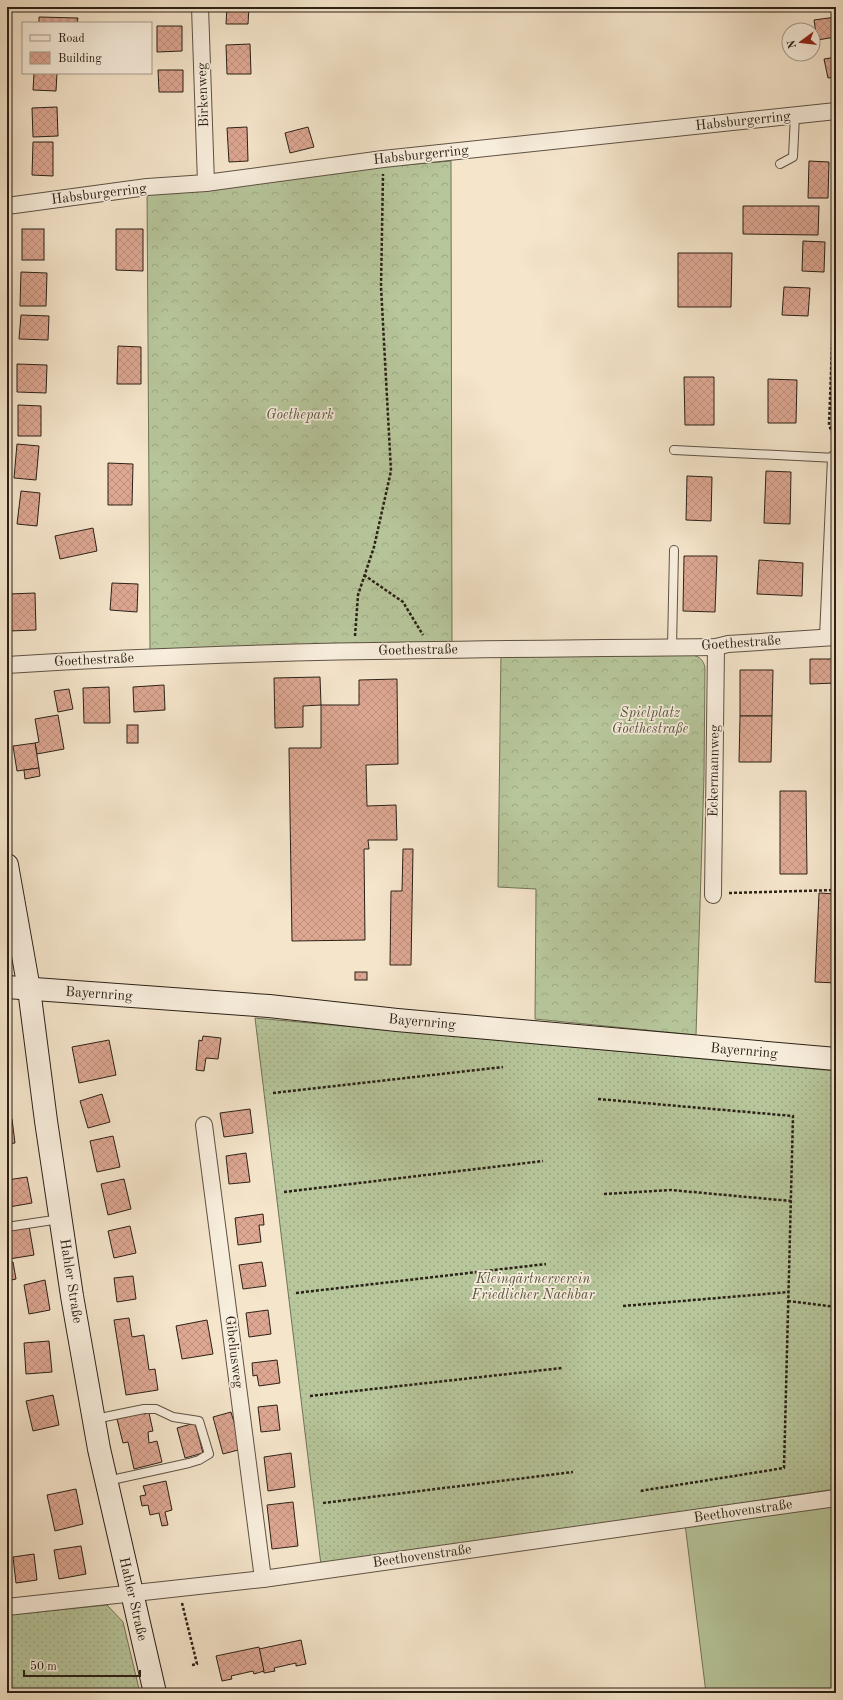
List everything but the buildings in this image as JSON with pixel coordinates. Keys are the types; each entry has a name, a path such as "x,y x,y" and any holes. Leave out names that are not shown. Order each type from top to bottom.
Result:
{"street":[{"name":"Birkenweg","path":"200,7 206,183"},
{"name":"Habsburgerring","path":"7,206 147,188 206,183 383,159 836,111"},
{"name":"Goethestraße","path":"7,665 108,659 354,650 716,647 728,644 832,637 836,458"},
{"name":"Eckermannweg","path":"713,895 716,647"},
{"name":"Hahler Straße","path":"7,865 29,989 72,1296 107,1482 155,1693"},
{"name":"Bayernring","path":"7,987 269,1006 396,1020 836,1059"},
{"name":"Gibeliusweg","path":"204,1124 263,1579"},
{"name":"Beethovenstraße","path":"7,1607 263,1579 836,1498"}],"lane":[{"path":"780,164 794,157 795,115"},
{"path":"674,450 836,458"},
{"path":"672,647 674,550"},
{"path":"7,1227 61,1219"},
{"path":"94,1419 144,1409 156,1409 173,1417 199,1421 209,1454 199,1460 189,1463 107,1482"}],"path":[{"path":"354,650 358,595 374,547 391,471 381,287 383,159"},
{"path":"836,242 829,425 836,442"},
{"path":"364,575 404,602 417,623 430,650"},
{"path":"713,895 741,892 836,890"},
{"path":"273,1093 503,1066"},
{"path":"598,1099 793,1116 784,1468 640,1491"},
{"path":"284,1192 543,1161"},
{"path":"604,1194 671,1190 791,1201"},
{"path":"296,1293 546,1264"},
{"path":"623,1306 788,1292"},
{"path":"788,1301 836,1307"},
{"path":"310,1396 562,1368"},
{"path":"323,1503 574,1472"},
{"path":"178,1589 197,1664 192,1665"}],"green space":[{"name":"Goethepark","path":"451,161 452,643 150,651 147,187"},
{"name":"Spielplatz Goethestraße","path":"501,652 596,655 693,655 701,659 703,662 705,667 704,776 696,1035 535,1019 536,889 498,887"},
{"name":"Kleingärtnerverein Friedlicher Nachbar","path":"255,1018 836,1071 836,1489 321,1565"},
{"path":"836,1504 836,1693 706,1693 685,1524"},
{"path":"107,1605 123,1622 140,1693 7,1693 7,1615"}]}
